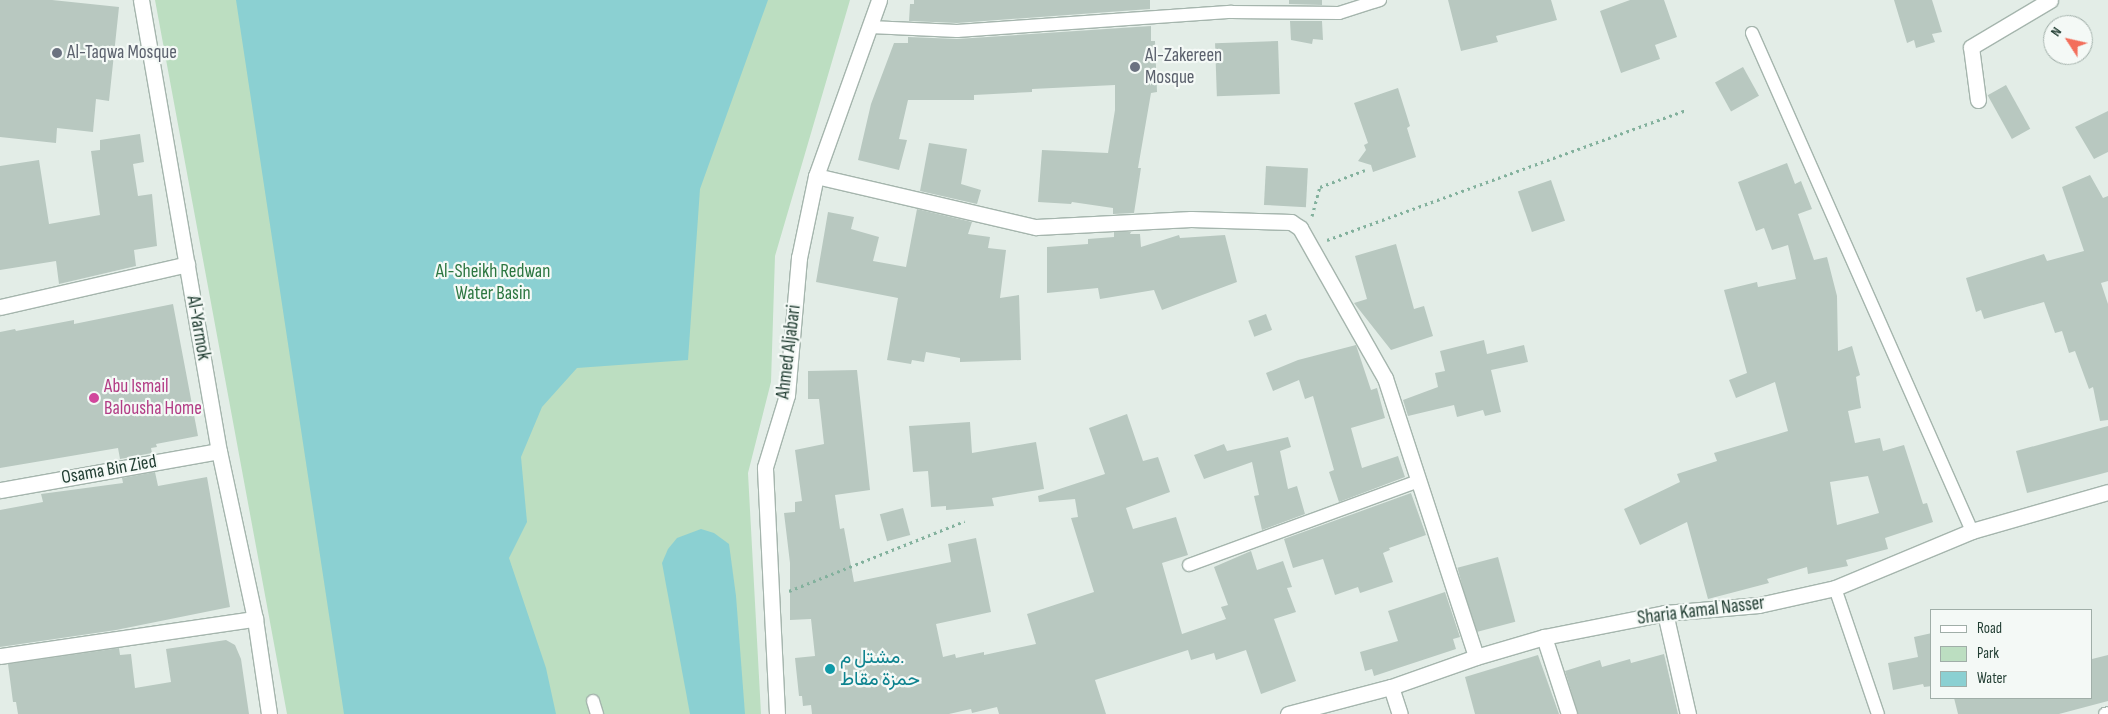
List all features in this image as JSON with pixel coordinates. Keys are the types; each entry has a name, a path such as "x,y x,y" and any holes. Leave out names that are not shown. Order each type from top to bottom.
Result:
{"street":[{"name":"Al-Yarmok","path":"141,0 219,450 255,619 269,714"},
{"name":"Ahmed Aljabari","path":"778,714 770,598 765,467 787,394 799,258 816,176 879,0"},
{"path":"1978,100 1971,47 2050,0"},
{"path":"816,176 1036,227 1191,218 1291,222 1300,228 1310,241 1385,378 1476,657"},
{"path":"0,307 187,264"},
{"name":"Osama Bin Zied","path":"0,490 219,450"},
{"name":"Sharia Kamal Nasser","path":"1288,714 1391,687 1476,657 1544,637 1665,613 1759,605 1835,588 1972,531 2108,492"},
{"path":"1665,613 1688,714"},
{"path":"0,656 255,619"},
{"path":"1544,637 1568,714"},
{"path":"1391,687 1400,714"}],"lane":[{"path":"870,27 957,31 1231,12 1339,13 1380,0"},
{"path":"1752,33 1972,531"},
{"path":"1188,565 1419,481"},
{"path":"1835,588 1878,714"},
{"path":"593,701 597,714"}],"path":[{"path":"1365,170 1320,187 1310,241 1686,110"},
{"path":"770,598 965,522"}],"green space":[{"name":"Al-Sheikh Redwan Water Basin","path":"155,0 850,0 775,256 771,382 748,473 761,714 287,714"}],"water":[{"name":"Al-Sheikh Redwan Water Basin","path":"236,0 768,0 700,189 688,360 577,368 542,407 521,457 527,522 509,558 546,668 556,714 344,714"},
{"path":"701,529 714,533 729,544 736,596 745,714 690,714 662,563 668,549 677,538"}],"building":[{"name":"Al-Taqwa Mosque","path":"0,0 52,0 119,7 109,101 96,99 93,132 57,128 56,143 0,137"},
{"path":"914,0 1150,0 1150,9 957,23 909,21 910,4 914,4"},
{"path":"1289,0 1322,0 1322,5 1289,4"},
{"path":"1448,0 1551,0 1557,20 1496,36 1498,42 1461,51"},
{"path":"1630,0 1664,0 1677,37 1655,45 1660,59 1621,73 1600,11"},
{"path":"1894,0 1932,0 1942,32 1932,34 1935,42 1916,48 1914,40 1907,43"},
{"path":"1290,21 1322,21 1323,40 1313,39 1312,44 1291,40"},
{"path":"1151,26 1151,41 1155,41 1157,92 1151,93 1138,168 1141,168 1134,213 1113,214 1113,208 1072,202 1071,204 1038,202 1042,150 1108,153 1115,110 1115,85 1032,89 1032,92 974,95 974,100 908,100 899,139 907,140 899,170 858,160 871,104 894,43 908,43 908,37 957,39"},
{"path":"1278,41 1280,94 1217,96 1215,43"},
{"path":"1743,67 1759,96 1731,111 1715,83"},
{"path":"2006,85 2030,129 2012,139 1988,95"},
{"path":"1398,88 1410,126 1407,128 1416,157 1373,172 1371,165 1358,161 1366,150 1364,145 1368,143 1354,103"},
{"path":"2108,111 2108,152 2094,159 2075,127"},
{"path":"140,134 144,162 133,164 138,196 152,194 157,246 134,250 136,266 59,284 56,261 0,270 0,166 39,160 49,224 100,215 91,151 100,150 100,140"},
{"path":"929,143 967,149 961,184 981,190 977,204 920,191"},
{"path":"1787,163 1795,184 1801,181 1812,209 1798,214 1814,260 1827,257 1837,296 1838,351 1852,346 1860,375 1856,377 1861,408 1848,411 1855,443 1880,438 1883,451 1904,445 1923,504 1927,503 1933,522 1885,538 1888,549 1846,560 1848,566 1808,574 1807,567 1767,579 1769,583 1708,599 1687,522 1640,545 1624,509 1680,482 1677,474 1717,461 1714,453 1788,431 1775,382 1736,398 1729,380 1747,373 1724,290 1757,282 1758,287 1796,279 1788,245 1772,250 1764,228 1756,231 1738,182","holes":["1868,476 1879,513 1837,525 1830,482"]},
{"path":"1266,166 1308,168 1306,207 1264,205"},
{"path":"2090,175 2103,198 2108,196 2108,281 2101,283 2108,304 2108,420 2100,421 2093,387 2089,389 2075,351 2069,353 2062,331 2055,333 2044,302 1984,319 1981,310 1976,312 1966,278 2044,254 2047,261 2084,251 2062,187"},
{"path":"1551,180 1565,221 1532,232 1518,191"},
{"path":"917,209 972,222 968,234 990,237 988,248 1006,250 1000,298 1019,295 1021,360 960,362 960,358 926,352 924,362 912,360 911,364 887,360 898,298 816,282 828,212 854,217 851,229 879,237 873,261 906,267"},
{"path":"1114,232 1140,234 1141,247 1179,235 1180,238 1225,235 1237,282 1162,310 1154,290 1100,299 1098,288 1047,293 1047,247 1088,244 1088,239 1114,237"},
{"path":"1396,244 1414,309 1424,306 1433,336 1391,350 1354,303 1367,299 1355,256"},
{"path":"173,304 198,436 156,444 157,447 151,448 152,453 120,459 118,448 0,468 0,332 15,329 16,331 74,320 74,324"},
{"path":"1266,314 1272,330 1254,337 1248,321"},
{"path":"1484,340 1487,354 1524,345 1528,362 1491,370 1501,412 1485,416 1483,410 1457,417 1454,405 1408,416 1403,400 1438,387 1435,373 1445,371 1440,351"},
{"path":"1356,345 1371,390 1377,388 1385,418 1351,428 1362,468 1398,456 1405,477 1339,502 1329,472 1334,470 1313,396 1305,399 1299,380 1273,391 1266,373 1298,360"},
{"path":"857,370 870,490 835,495 840,529 844,528 854,582 951,562 948,544 976,538 991,612 936,624 943,657 955,654 956,658 984,652 984,655 1036,644 1027,614 1094,592 1071,518 1078,517 1075,499 1039,502 1038,496 1105,474 1089,428 1127,414 1143,461 1158,457 1170,492 1126,508 1133,529 1176,517 1188,555 1162,563 1182,634 1226,619 1221,607 1228,605 1214,567 1251,551 1257,570 1283,561 1292,587 1287,588 1296,612 1274,619 1296,681 1261,694 1246,650 1216,660 1214,653 1191,660 1188,650 1095,680 1106,714 999,714 997,707 972,713 971,709 949,714 812,714 811,705 803,706 802,696 799,696 795,658 815,656 811,619 790,620 790,563 784,513 795,512 795,502 802,501 795,450 824,444 819,399 808,399 808,371"},
{"path":"970,422 972,453 1036,442 1044,489 992,498 994,506 946,510 946,506 931,507 928,471 913,472 909,426"},
{"path":"2108,426 2108,472 2027,493 2016,451"},
{"path":"1288,437 1291,447 1280,451 1288,489 1297,486 1305,514 1262,530 1254,496 1259,495 1252,462 1204,479 1194,455 1224,444 1227,451"},
{"path":"155,472 158,486 207,477 230,607 116,630 0,647 0,510 43,502 41,494 123,483 122,478"},
{"path":"1411,493 1426,535 1389,548 1390,550 1383,553 1393,582 1360,593 1358,587 1335,595 1323,559 1293,568 1284,539"},
{"path":"903,508 910,535 887,541 880,514"},
{"path":"1498,557 1515,622 1475,633 1457,568"},
{"path":"1445,592 1460,637 1453,639 1456,649 1374,676 1372,669 1365,671 1360,652 1398,641 1388,611"},
{"path":"1930,633 1930,686 1924,687 1923,684 1893,690 1888,663 1918,657 1914,637"},
{"path":"226,640 235,645 241,659 249,714 18,714 16,702 13,702 8,664 119,648 120,655 131,654 135,688 171,682 166,649"},
{"path":"1664,654 1678,714 1578,714 1565,671 1600,660 1602,667 1630,659 1631,663"},
{"path":"1538,655 1559,714 1475,714 1465,677"},
{"path":"2108,655 2108,701 2059,714 1958,714 1954,699 2093,699 2093,659"}],"place":[{"name":"Al-Taqwa Mosque","path":"57,53"},
{"name":"Al-Zakereen Mosque","path":"1135,67"},
{"name":"Abu Ismail Balousha Home","path":"94,398"},
{"name":"مشتل م. حمزة مقاط","path":"830,669"}]}
